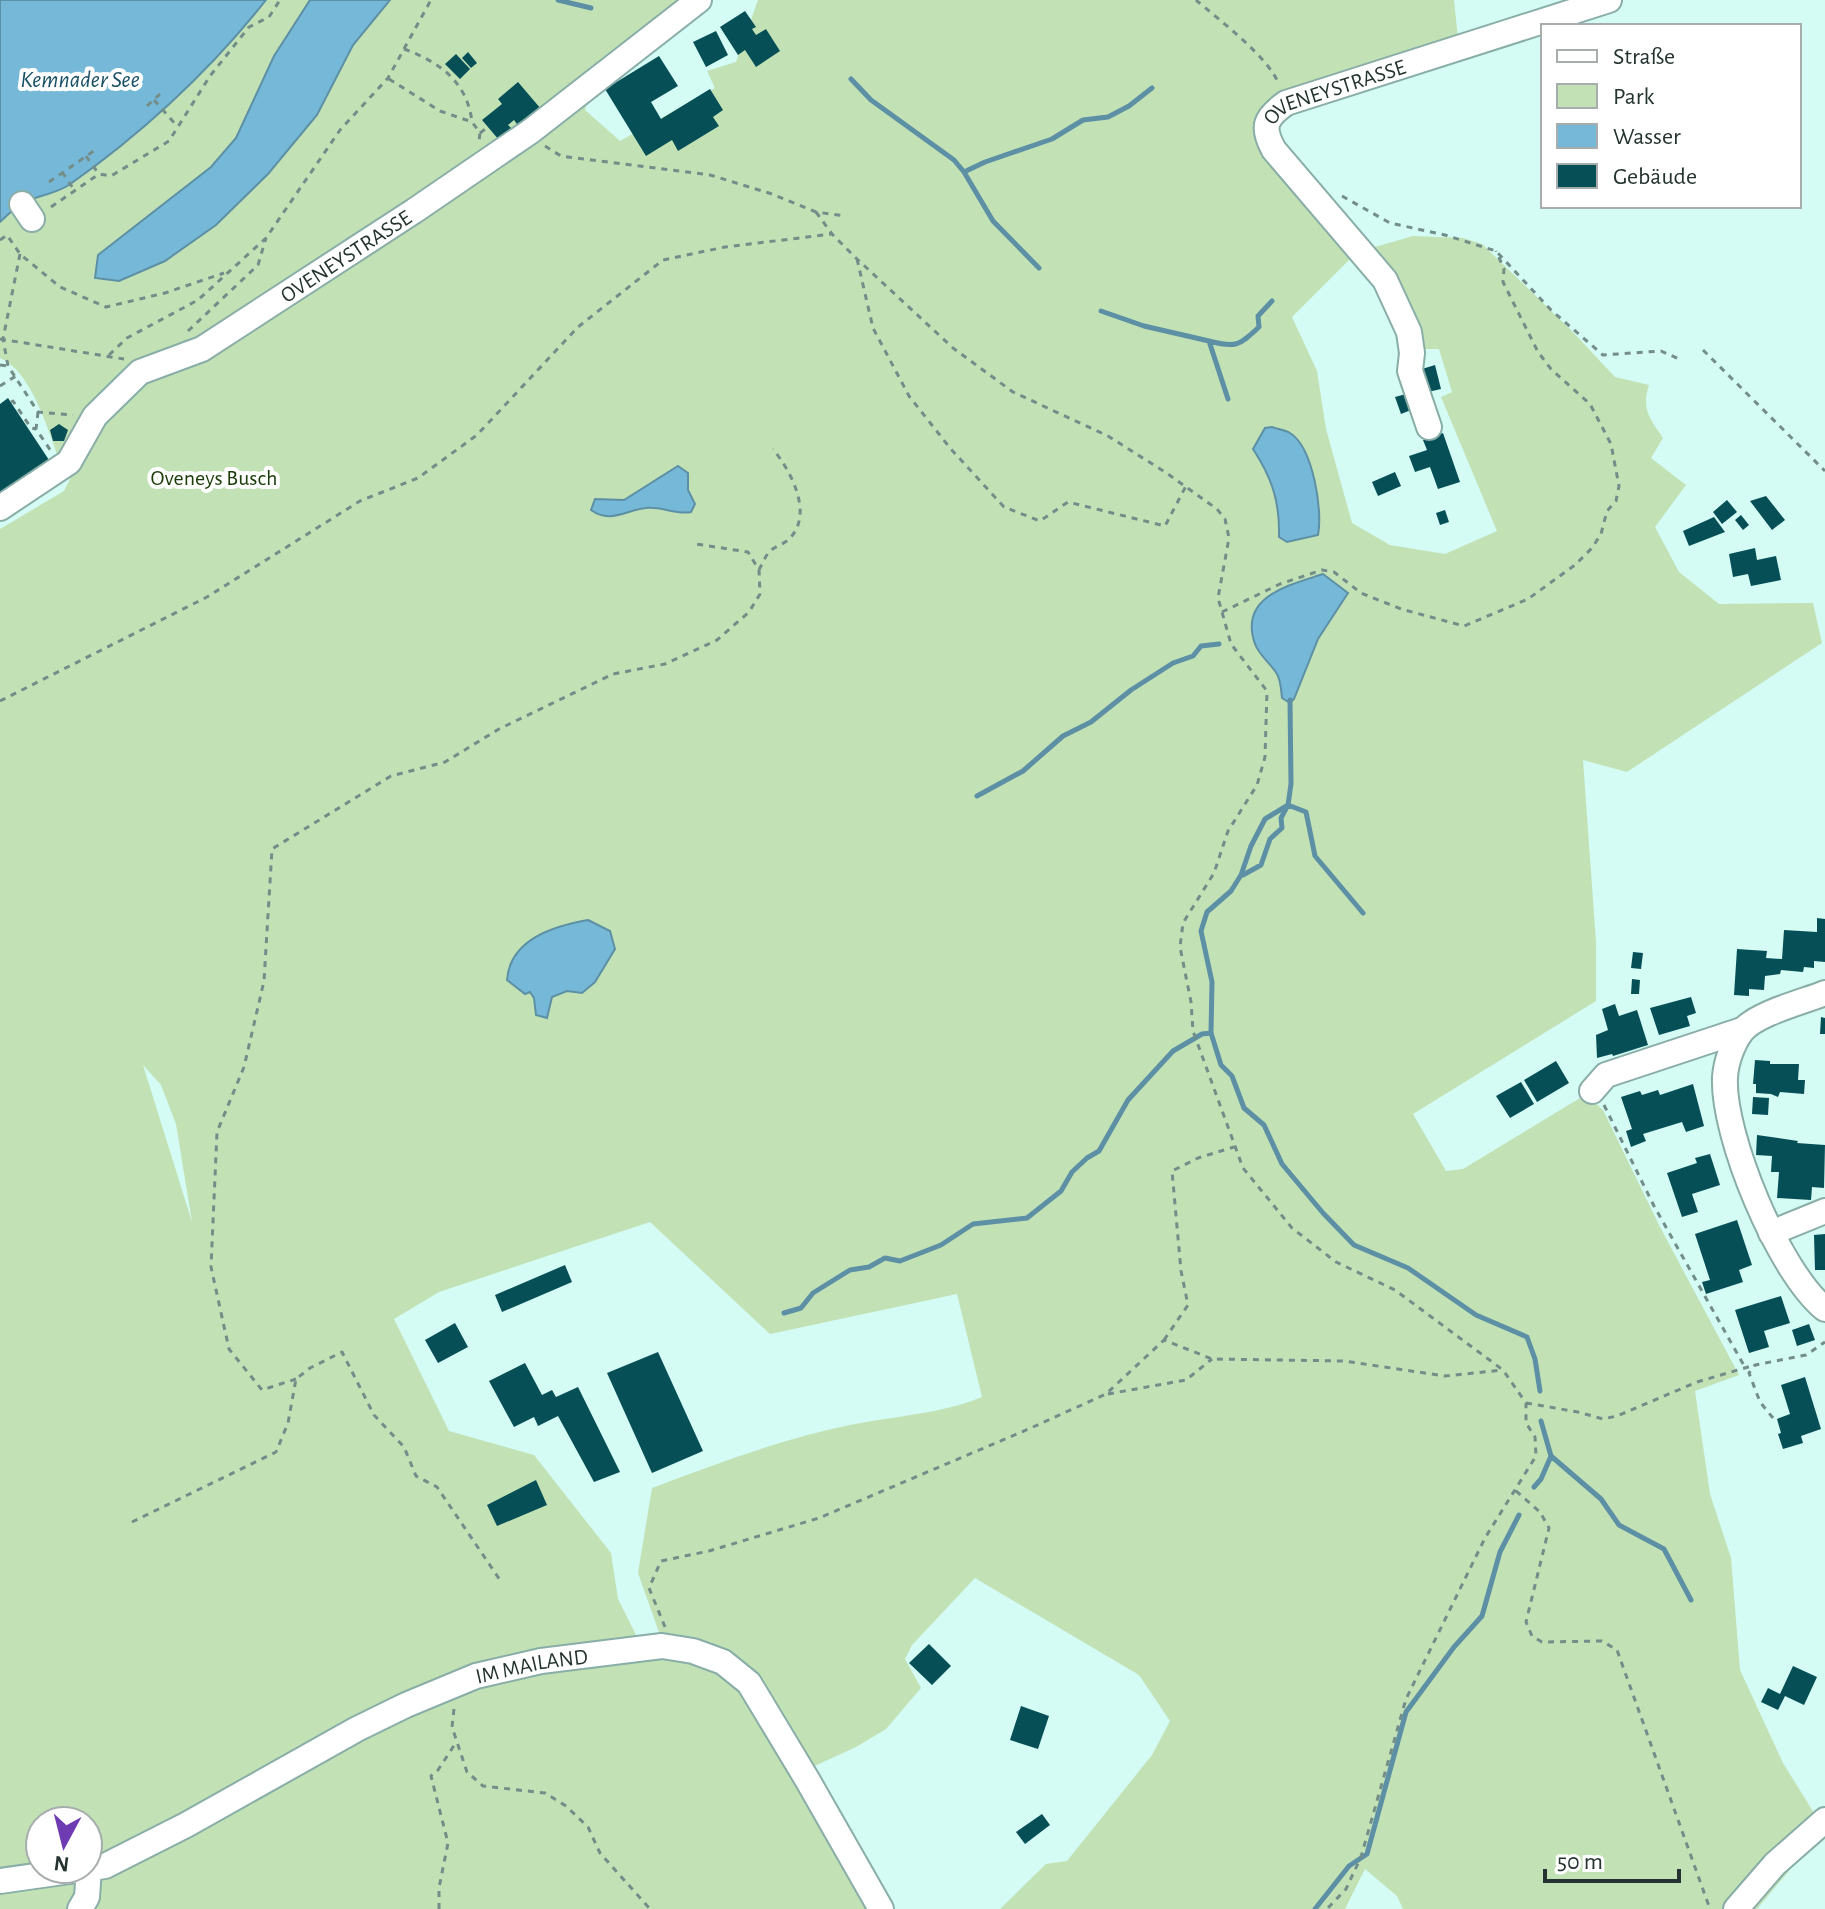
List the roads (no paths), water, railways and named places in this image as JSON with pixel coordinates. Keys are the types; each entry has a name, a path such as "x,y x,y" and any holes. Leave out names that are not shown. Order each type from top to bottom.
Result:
{"street":[{"name":"OVENEYSTRASSE","path":"0,508 61,468 73,456 95,416 140,372 202,349 476,169 531,131 699,0"},
{"name":"OVENEYSTRASSE","path":"1429,427 1410,371 1412,353 1409,332 1385,280 1274,150 1266,136 1267,122 1286,103 1609,0"},
{"path":"1594,1089 1606,1075 1742,1030 1758,1019 1825,993"},
{"path":"1742,1030 1730,1054 1725,1076 1729,1113 1750,1182 1771,1233 1787,1264 1825,1309"},
{"path":"1771,1233 1825,1211"},
{"name":"IM MAILAND","path":"104,1866 186,1825 357,1729 452,1684 501,1668 662,1646 693,1651 723,1662 749,1683 881,1909"},
{"path":"1736,1909 1775,1864 1825,1820"},
{"name":"IM MAILAND","path":"0,1881 24,1878"},
{"path":"80,1909 87,1897 88,1885"}],"water":[{"name":"Kemnader See","path":"0,0 266,0 222,52 174,100 123,144 69,185 25,202 0,222"},
{"path":"310,0 390,0 353,45 317,115 268,174 216,225 165,261 119,281 95,278 98,255 211,167 236,138 274,56"},
{"path":"1265,428 1290,433 1305,451 1317,496 1318,535 1287,542 1279,537 1274,491 1253,449"},
{"path":"678,466 688,473 688,490 695,504 691,512 646,508 605,516 591,510 595,499 624,500"},
{"path":"1323,574 1348,593 1318,639 1290,703 1282,698 1277,674 1255,644 1252,628 1254,614 1260,604 1282,588"},
{"path":"588,920 610,931 615,949 595,982 582,993 567,991 552,997 547,1018 536,1015 530,992 525,994 507,980 516,954 548,931"}],"waterway":[{"path":"558,0 591,8"},
{"path":"851,79 871,100 954,160 993,221 1039,268"},
{"path":"964,172 1052,139 1083,120 1108,117 1152,88"},
{"path":"1209,341 1231,345 1241,342 1259,327 1258,316 1272,301"},
{"path":"1101,311 1144,326 1209,341 1228,399"},
{"path":"977,796 1023,771 1063,736 1091,722 1131,690 1173,663 1193,656 1201,646 1219,644"},
{"path":"1290,700 1291,784 1288,805 1265,819 1241,875 1231,891 1207,912 1201,931 1212,982 1211,1033 1221,1065 1232,1076 1244,1108 1264,1125 1282,1164 1354,1245 1408,1268 1476,1315 1527,1337 1535,1359 1540,1391"},
{"path":"1243,875 1261,865 1270,839 1282,828 1281,818 1288,805 1306,812 1315,856 1363,913"},
{"path":"784,1313 801,1308 813,1293 850,1270 869,1267 885,1258 900,1261 941,1245 973,1224 1027,1218 1061,1191 1072,1172 1099,1151 1128,1100 1173,1051 1202,1034 1211,1033"},
{"path":"1541,1421 1551,1456"},
{"path":"1551,1456 1601,1499 1619,1525 1664,1549 1691,1600"},
{"path":"1534,1487 1551,1456"},
{"path":"1315,1909 1349,1866 1367,1854 1406,1712 1454,1647 1482,1616 1500,1552 1519,1515"}],"park label":[{"name":"Oveneys Busch","path":"214,477"}]}
